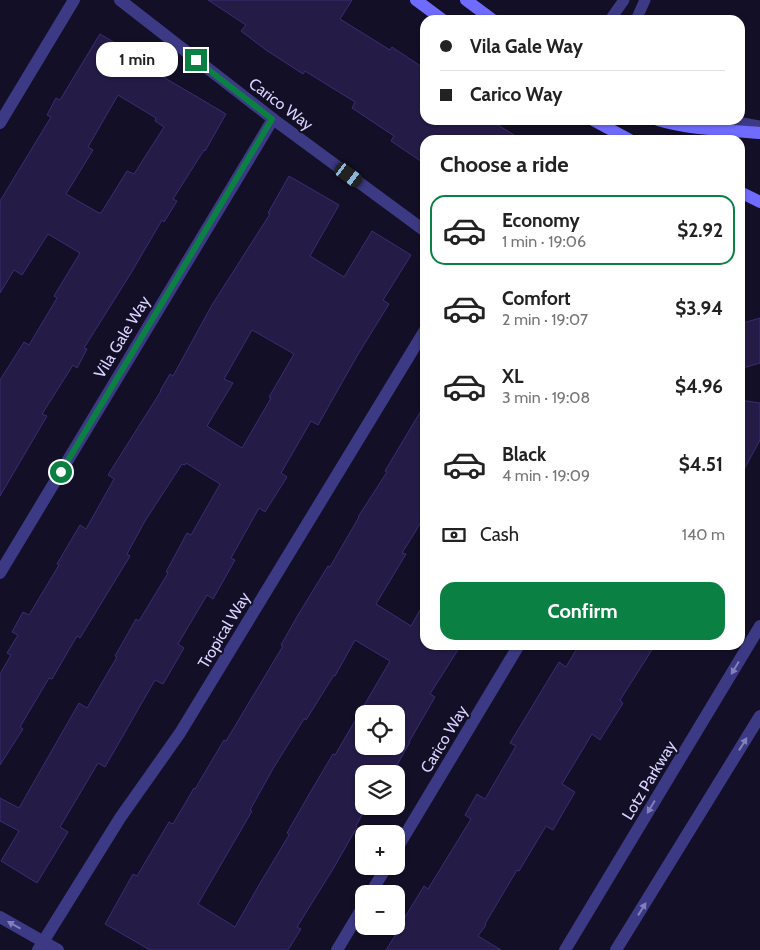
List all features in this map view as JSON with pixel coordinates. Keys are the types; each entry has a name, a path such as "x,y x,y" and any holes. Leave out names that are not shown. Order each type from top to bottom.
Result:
{"street":[{"path":"0,123 74,0"},
{"name":"Carico Way","path":"120,0 272,119 420,227"},
{"path":"416,0 436,15"},
{"path":"466,0 486,15"},
{"name":"Vila Gale Way","path":"0,572 272,119"},
{"path":"602,125 621,135"},
{"path":"677,125 760,133"},
{"path":"745,194 760,202"},
{"name":"Tropical Way","path":"41,946 120,818 180,733 420,338"},
{"name":"Lotz Parkway","path":"565,950 760,626"},
{"name":"Carico Way","path":"405,835 516,650"},
{"path":"616,950 760,716"},
{"path":"0,917 41,946 58,950"},
{"path":"337,950 355,920"}],"lane":[{"path":"614,15 624,0"},
{"path":"638,15 645,0"},
{"path":"745,123 760,126"}],"building":[{"path":"208,0 352,0 340,19 390,50 392,47 420,66 420,125 498,125 514,135 420,135 420,161 391,141 394,136 352,108 355,102 305,71 303,74 241,31 246,25"},
{"path":"100,34 151,64 148,68 226,114 205,151 173,199 177,201 164,222 162,220 84,348 87,349 77,368 73,365 42,414 47,416 0,496 0,380 24,342 29,345 57,298 54,296 80,253 48,234 22,275 14,270 0,293 0,201 51,117 47,115 56,98 60,100","holes":["118,95 156,118 155,121 164,127 134,174 127,171 101,213 66,194 93,150 88,147"]},
{"path":"289,176 339,205 310,256 344,277 372,231 411,255 383,300 389,304 318,425 311,421 281,473 287,477 265,512 259,508 231,558 235,560 213,599 207,595 178,644 184,648 163,684 155,680 105,767 98,763 60,827 68,832 37,883 1,861 19,831 0,821 0,798 19,808 79,703 87,708 117,657 115,656 136,619 139,621 168,573 166,572 187,533 191,535 220,484 186,463 185,465 182,464 145,521 127,554 130,556 80,638 77,636 52,679 49,678 20,727 23,729 0,765 0,674 11,655 7,653 18,635 12,632 23,612 29,615 80,525 86,529 114,479 108,475 170,374 173,376 212,305 270,214 268,213","holes":["252,330 294,354 242,448 207,426 233,383 224,379"]},
{"path":"760,318 760,363 745,368 745,322"},
{"path":"745,401 760,403 760,440 745,468"},
{"path":"420,412 420,524 402,553 406,554 376,604 411,626 420,610 420,650 458,650 430,694 435,697 405,751 405,705 364,705 390,661 355,640 335,676 306,720 304,719 274,767 250,810 252,811 198,904 235,927 289,835 287,833 311,791 355,721 355,755 403,755 397,765 355,765 355,815 362,815 333,869 297,927 301,929 288,950 150,950 105,924 133,874 137,876 169,822 173,824 224,740 226,741 283,646 281,645 298,615 328,566 330,567 358,517 387,472 385,471"},
{"path":"576,650 652,650 620,700 623,703 600,740 592,734 562,784 575,792 553,830 546,826 519,871 517,870 478,936 501,950 386,950 395,935 405,935 405,917 424,886 428,889 471,819 465,815 477,794 485,799 516,746 510,743 559,662 566,667"}],"route":[{"path":"61,472 272,119 196,60"}]}
